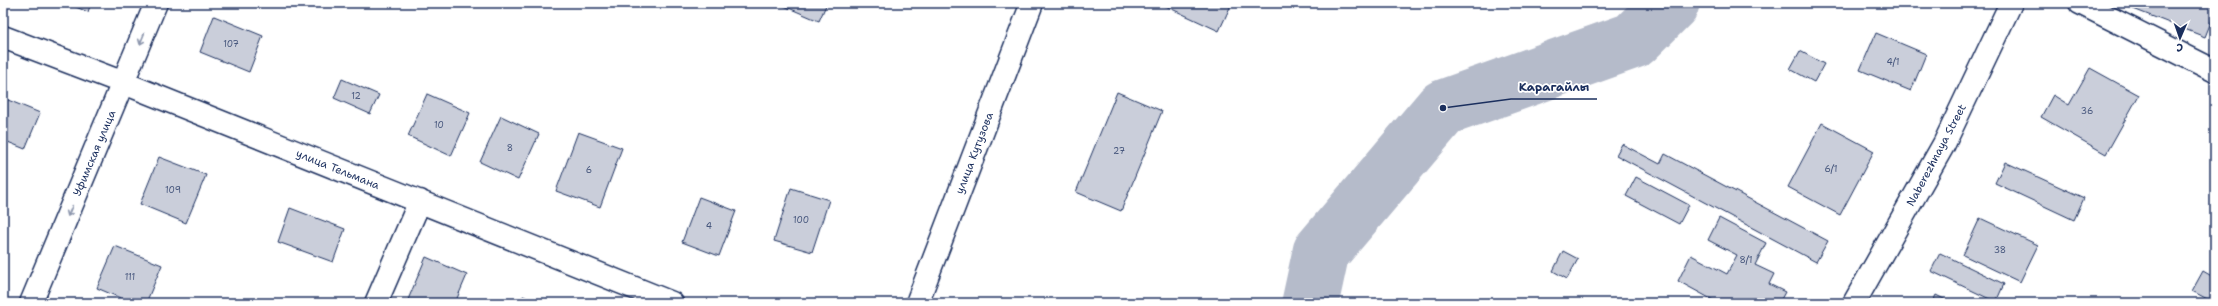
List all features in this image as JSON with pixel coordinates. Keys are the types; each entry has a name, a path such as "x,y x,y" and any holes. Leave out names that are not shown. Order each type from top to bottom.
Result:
{"street":[{"name":"Уфимская улица","path":"31,303 124,83 156,3"},
{"name":"улица Кутузова","path":"917,303 1032,3"},
{"name":"Naberezhnaya Street","path":"1854,303 1944,144 2011,3"},
{"path":"2080,3 2215,71"},
{"name":"улица Тельмана","path":"3,37 124,83 672,303"},
{"path":"376,303 420,201"}],"building":[{"path":"66,3 91,3 88,12"},
{"path":"777,3 827,3 819,21"},
{"path":"1159,3 1232,3 1219,31"},
{"path":"2118,3 2207,3 2215,6 2215,12 2205,37"},
{"path":"214,16 263,36 249,72 200,52"},
{"path":"1876,33 1926,54 1911,91 1860,70"},
{"path":"1800,51 1824,64 1814,82 1790,69"},
{"path":"2090,68 2139,95 2106,154 2041,117 2053,95 2069,105"},
{"path":"342,79 379,95 370,114 334,98"},
{"path":"1117,92 1162,111 1121,211 1076,192"},
{"path":"427,94 470,113 451,156 408,136"},
{"path":"3,98 40,113 25,149 3,140"},
{"path":"501,116 539,134 518,180 480,162"},
{"path":"1822,123 1874,151 1840,215 1788,187"},
{"path":"578,132 622,148 600,207 556,191"},
{"path":"1622,144 1660,164 1665,154 1828,241 1816,262 1616,155"},
{"path":"159,157 206,175 186,223 140,204"},
{"path":"2005,162 2084,198 2074,220 1995,183"},
{"path":"1636,177 1689,205 1679,224 1626,196"},
{"path":"791,188 829,200 812,252 774,241"},
{"path":"699,197 736,211 719,256 682,242"},
{"path":"290,208 345,229 333,262 278,242"},
{"path":"1719,218 1766,243 1755,265 1774,274 1769,284 1785,292 1779,303 1711,303 1713,300 1678,281 1691,255 1727,274 1737,255 1708,240"},
{"path":"1980,218 2038,245 2020,282 1963,255"},
{"path":"115,246 162,265 146,303 132,303 97,288"},
{"path":"1563,251 1578,259 1567,279 1553,271"},
{"path":"1940,253 2004,284 1996,302 1931,271"},
{"path":"426,257 467,275 455,303 407,302"},
{"path":"2203,271 2215,278 2215,303 2192,291"},
{"path":"1936,295 1952,303 1932,303"},
{"path":"523,296 540,303 520,303"}],"waterway":[{"path":"1310,303 1321,252 1443,108 1634,40 1671,3"}],"place":[{"name":"Карагайлы","path":"1443,108"}]}
